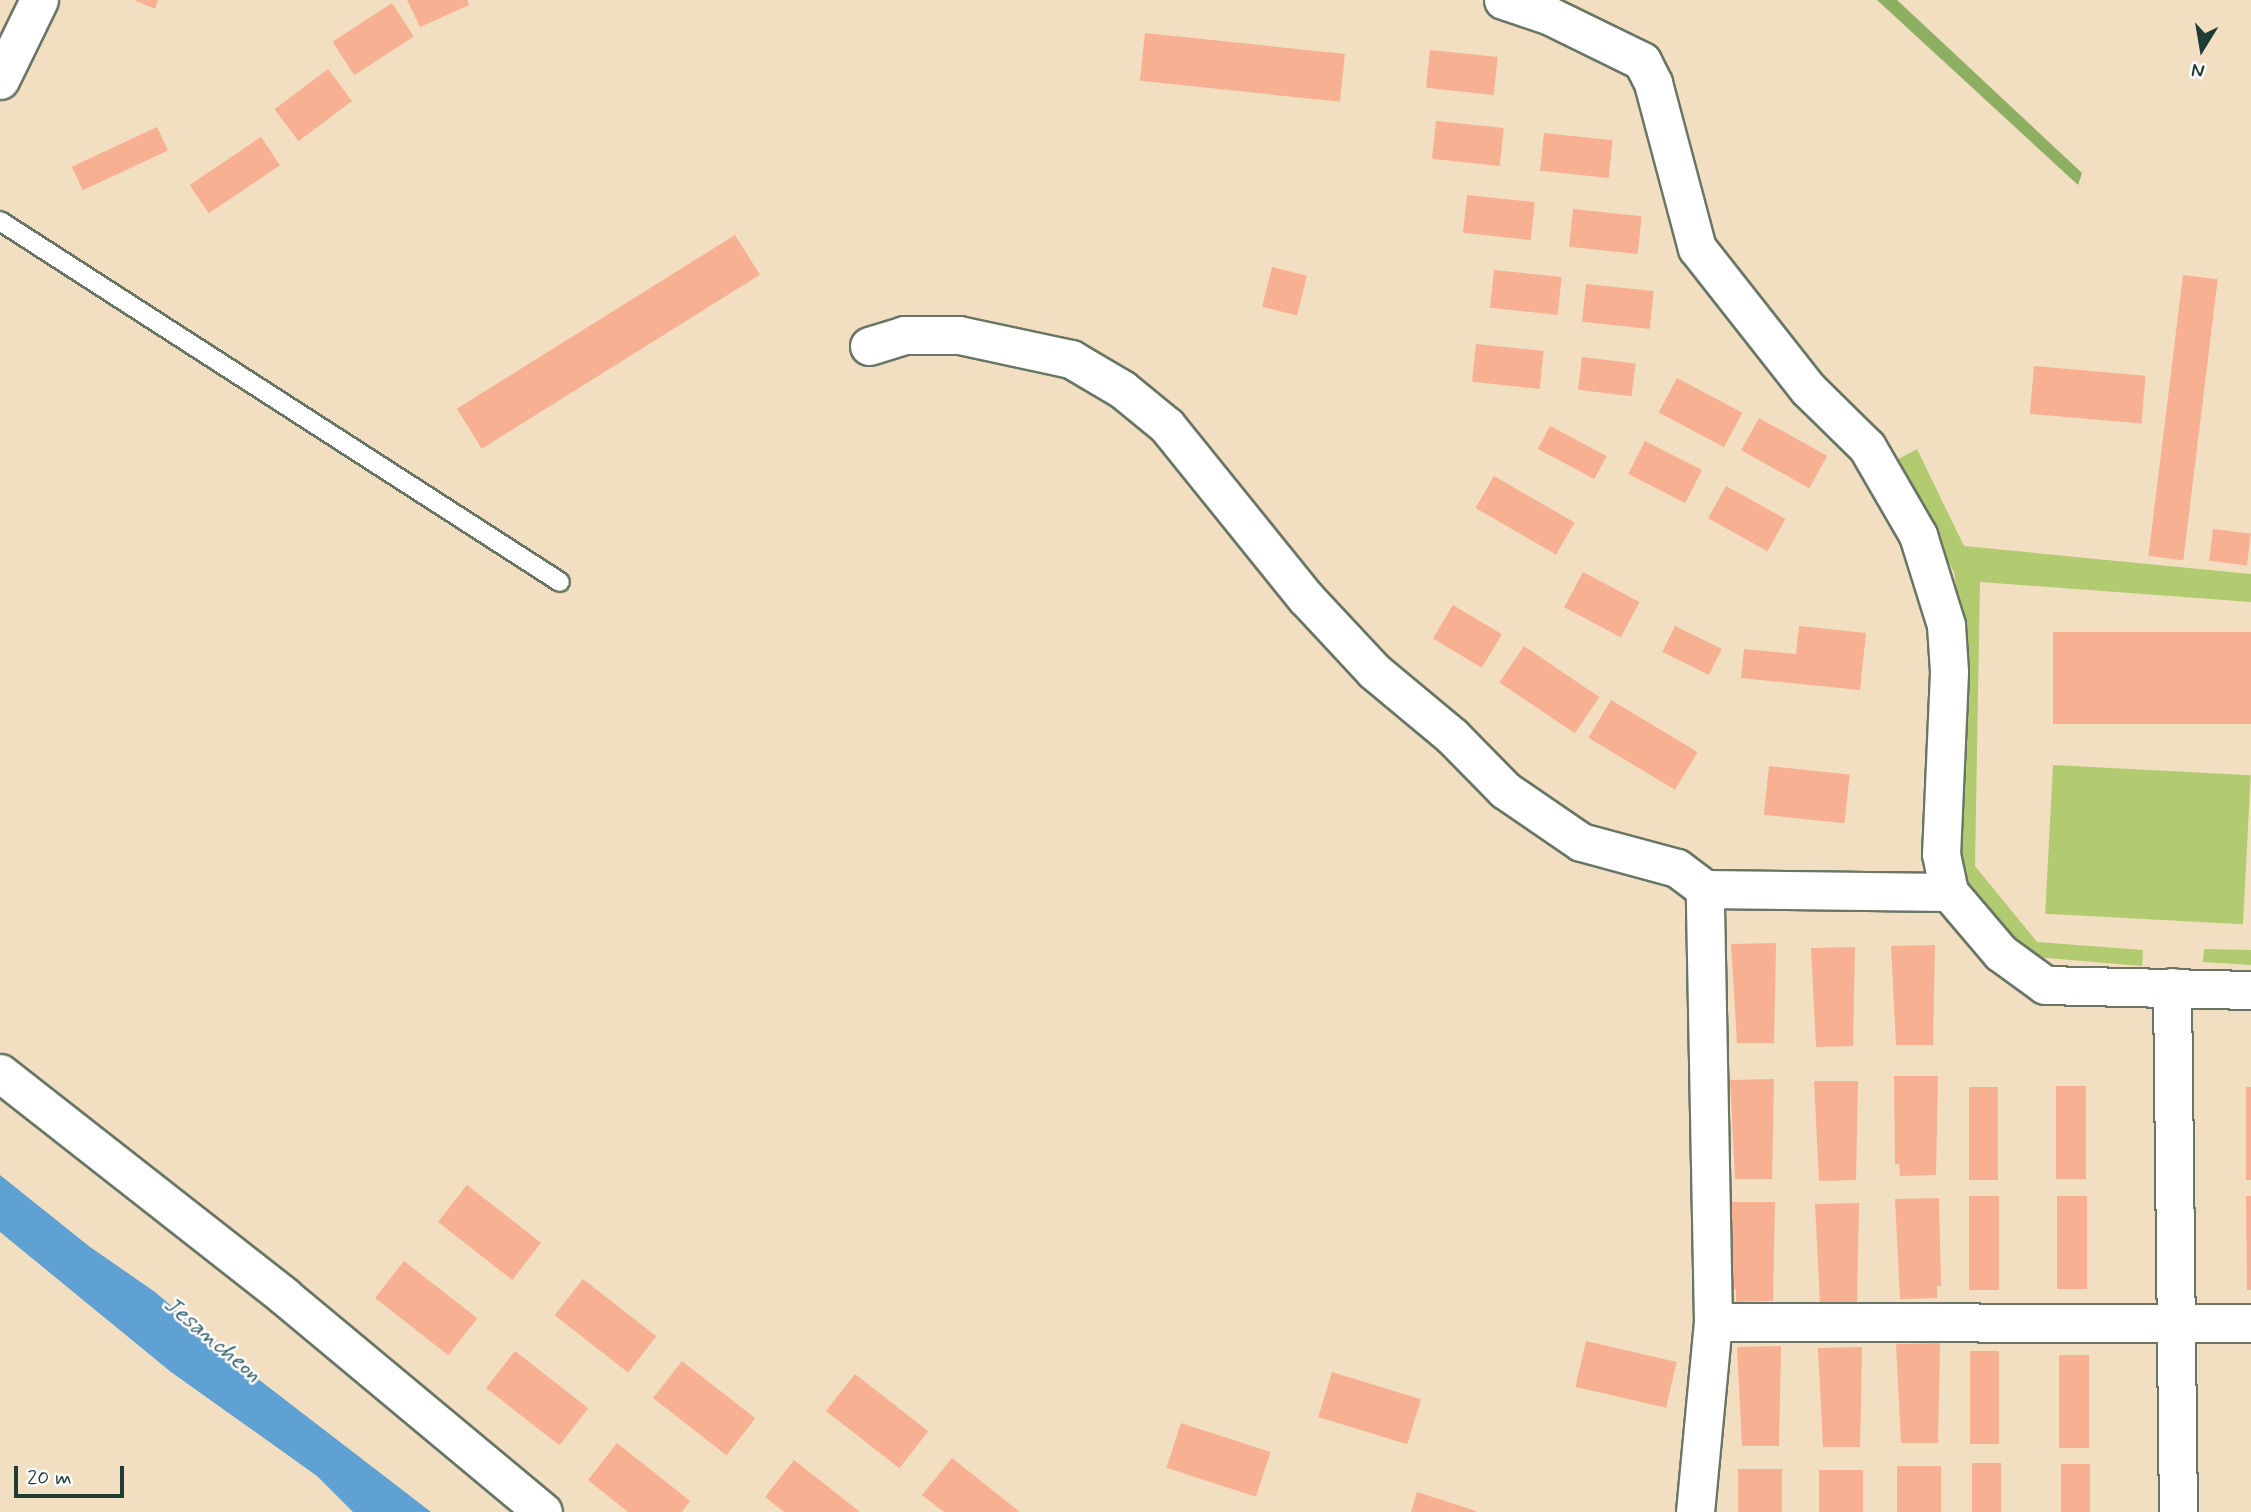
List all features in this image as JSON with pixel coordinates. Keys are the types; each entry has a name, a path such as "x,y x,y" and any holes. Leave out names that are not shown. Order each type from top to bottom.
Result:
{"street":[{"path":"0,80 39,0"},
{"path":"1503,0 1548,15 1642,61 1654,83 1697,248 1808,389 1867,447 1918,535 1946,625 1949,672 1941,854 1948,892 2001,953 2045,985 2251,990"},
{"path":"869,346 904,335 959,335 1071,359 1122,389 1167,426 1306,598 1374,671 1452,736 1505,790 1581,842 1677,868 1705,889 1948,892"},
{"path":"1695,1512 1713,1322 1705,889"},
{"path":"2172,987 2179,1322 2178,1512"},
{"path":"0,1073 284,1296 543,1512"},
{"path":"1713,1322 2251,1323"}],"lane":[{"path":"0,221 560,582"}],"green space":[{"path":"1877,0 1897,0 2082,173 2078,185"},
{"path":"1917,449 1964,546 2251,574 2251,602 1980,582 1975,866 2037,942 2143,950 2142,966 2024,956 1957,878 1960,610 1954,572 1893,462"},
{"path":"2053,765 2251,775 2243,924 2045,914"},
{"path":"2204,949 2251,950 2251,965 2203,962"}],"water":[{"path":"0,1175 90,1247 155,1292 258,1379 431,1512 353,1512 317,1476 171,1372 0,1232"}],"building":[{"path":"134,0 158,0 155,9"},
{"path":"407,0 467,0 469,5 420,27"},
{"path":"392,3 414,37 354,75 332,42"},
{"path":"1145,33 1345,54 1340,102 1140,81"},
{"path":"1430,50 1498,57 1494,95 1426,88"},
{"path":"328,69 352,101 299,141 274,109"},
{"path":"1436,121 1504,128 1500,166 1432,159"},
{"path":"157,127 168,151 83,190 72,167"},
{"path":"1544,133 1613,140 1609,178 1540,171"},
{"path":"261,137 280,165 209,213 190,185"},
{"path":"1467,195 1535,202 1531,240 1463,233"},
{"path":"1573,209 1642,216 1638,254 1569,247"},
{"path":"735,235 760,275 482,449 457,409"},
{"path":"1272,267 1307,276 1297,315 1262,307"},
{"path":"1494,270 1562,277 1558,315 1490,308"},
{"path":"2183,275 2218,279 2183,560 2149,556"},
{"path":"1586,284 1654,291 1650,329 1582,322"},
{"path":"1476,344 1544,351 1540,389 1472,382"},
{"path":"1582,357 1636,364 1632,396 1578,390"},
{"path":"2034,366 2146,376 2141,424 2030,414"},
{"path":"1677,378 1742,413 1724,447 1659,412"},
{"path":"1759,418 1827,456 1809,488 1741,450"},
{"path":"1550,426 1607,456 1594,479 1538,449"},
{"path":"1645,441 1702,470 1685,503 1628,474"},
{"path":"1494,476 1575,522 1556,555 1476,508"},
{"path":"1726,486 1785,519 1768,551 1708,518"},
{"path":"2213,529 2251,534 2247,565 2209,561"},
{"path":"1583,572 1640,602 1621,637 1564,607"},
{"path":"1453,605 1502,634 1482,668 1433,638"},
{"path":"1675,626 1722,649 1709,675 1662,652"},
{"path":"1799,626 1866,633 1860,690 1741,678 1744,649 1796,654"},
{"path":"2053,632 2251,632 2251,724 2053,724"},
{"path":"1524,646 1599,697 1575,733 1499,682"},
{"path":"1611,700 1698,752 1675,790 1588,738"},
{"path":"1769,766 1850,774 1844,823 1764,815"},
{"path":"1776,943 1774,1043 1737,1043 1731,944"},
{"path":"1935,945 1933,1045 1896,1045 1891,946"},
{"path":"1855,947 1853,1046 1816,1047 1811,948"},
{"path":"1894,1076 1938,1076 1936,1175 1900,1176 1899,1164 1895,1164"},
{"path":"1774,1079 1772,1179 1735,1179 1730,1080"},
{"path":"1814,1081 1858,1081 1856,1180 1819,1181"},
{"path":"2056,1086 2086,1086 2086,1179 2056,1179"},
{"path":"1969,1087 1998,1087 1998,1180 1969,1180"},
{"path":"2246,1087 2251,1087 2251,1180 2246,1180"},
{"path":"467,1185 541,1243 512,1280 438,1222"},
{"path":"1969,1196 1999,1196 1999,1290 1969,1290"},
{"path":"2057,1196 2087,1196 2087,1289 2057,1289"},
{"path":"2246,1196 2251,1196 2251,1290 2247,1290"},
{"path":"1939,1198 1941,1286 1937,1286 1937,1298 1900,1299 1895,1199"},
{"path":"1731,1202 1775,1202 1773,1301 1736,1302 1736,1289 1732,1289"},
{"path":"1859,1203 1857,1303 1820,1303 1815,1204"},
{"path":"404,1261 477,1318 448,1355 375,1298"},
{"path":"583,1279 656,1336 628,1373 555,1315"},
{"path":"1586,1341 1677,1362 1666,1408 1575,1387"},
{"path":"1940,1343 1938,1443 1901,1443 1896,1344"},
{"path":"1781,1346 1779,1446 1742,1446 1737,1347"},
{"path":"1862,1347 1860,1447 1823,1447 1818,1348"},
{"path":"515,1351 588,1408 559,1445 486,1388"},
{"path":"1970,1351 1999,1351 1999,1444 1970,1444"},
{"path":"2059,1355 2089,1355 2089,1448 2059,1448"},
{"path":"682,1361 755,1418 726,1455 653,1398"},
{"path":"1332,1372 1421,1399 1407,1444 1318,1417"},
{"path":"855,1374 928,1431 899,1468 826,1411"},
{"path":"1181,1423 1270,1452 1256,1497 1166,1468"},
{"path":"617,1443 690,1501 682,1512 628,1512 588,1480"},
{"path":"952,1458 1020,1512 944,1512 922,1495"},
{"path":"794,1460 860,1512 784,1512 765,1497"},
{"path":"1972,1463 2001,1463 2001,1512 1972,1512"},
{"path":"2061,1464 2090,1464 2090,1512 2061,1512"},
{"path":"1897,1466 1941,1466 1941,1512 1897,1512"},
{"path":"1738,1469 1782,1469 1782,1512 1738,1512"},
{"path":"1819,1470 1863,1470 1863,1512 1819,1512"},
{"path":"1417,1492 1476,1511 1476,1512 1411,1512"}],"water label":[{"name":"Jesancheon","path":"212,1340"}]}
